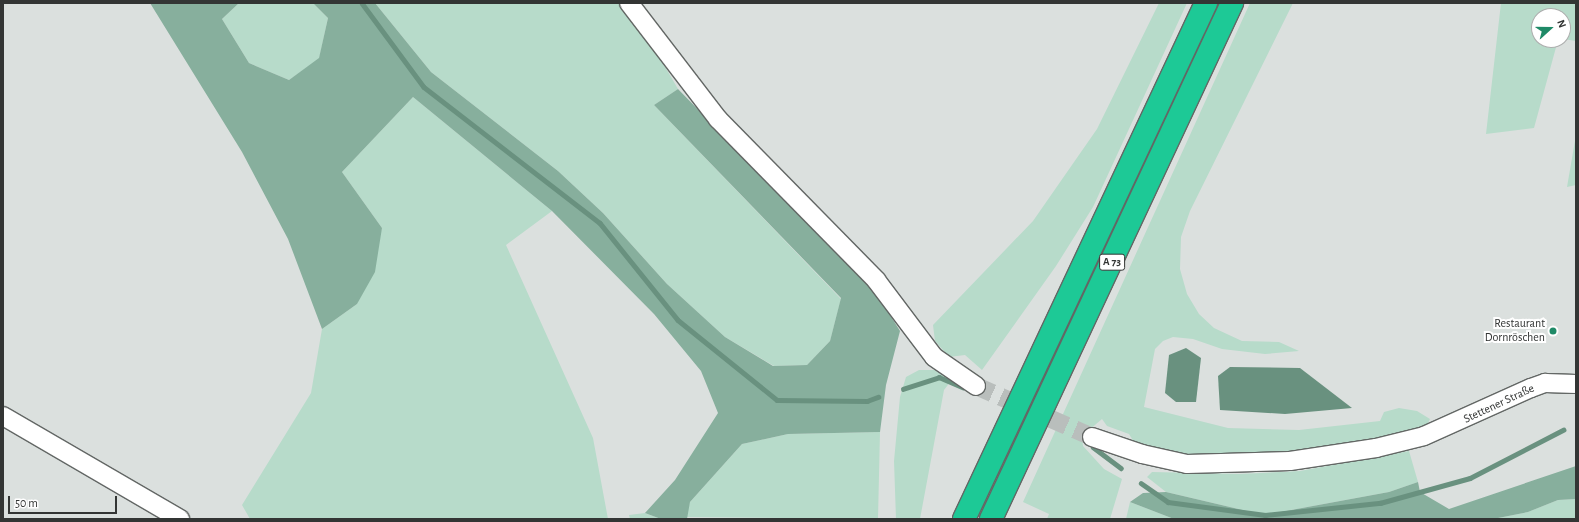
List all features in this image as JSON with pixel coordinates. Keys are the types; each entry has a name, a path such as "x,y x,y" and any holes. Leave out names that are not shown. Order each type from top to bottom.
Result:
{"highway":[{"name":"A 73","path":"964,519 1206,3"},
{"name":"A 73","path":"991,519 1232,3"}],"street":[{"path":"629,3 718,119 876,280 934,357 976,386"},
{"name":"Stettener Straße","path":"1092,437 1165,460 1213,465 1290,461 1376,448 1424,436 1545,383 1576,384"},
{"path":"3,416 180,519"}],"shaded area":[{"path":"150,3 239,3 222,19 249,63 289,80 319,58 328,18 313,3 375,3 431,72 558,171 603,213 667,284 725,337 773,366 807,365 830,341 841,298 654,105 678,89 877,294 900,331 886,385 880,432 788,434 742,444 690,502 687,519 661,519 645,513 675,480 718,413 701,371 654,314 552,211 413,97 342,172 382,228 375,272 357,304 322,329 288,239 242,152"},
{"path":"239,3 313,3 328,18 319,59 289,80 249,63 222,19"},
{"path":"375,3 621,3 650,41 678,89 654,105 841,299 830,341 807,365 774,366 725,337 667,284 603,213 558,171 431,72"},
{"path":"1159,3 1187,3 1093,207 1056,266 982,370 965,355 949,357 935,341 933,325 1033,221 1097,129"},
{"path":"1250,3 1293,3 1190,211 1181,237 1180,269 1187,294 1199,314 1214,328 1242,341 1279,342 1299,351 1265,354 1222,349 1193,339 1173,337 1163,341 1155,349 1144,407 1228,428 1299,430 1380,421 1384,412 1399,408 1417,411 1430,419 1427,425 1410,433 1313,451 1192,458 1137,447 1129,434 1107,426 1102,419 1082,436 1083,446 1104,469 1122,479 1110,519 1047,519 1049,514 1023,502"},
{"path":"1501,3 1576,3 1576,41 1571,40 1571,8 1531,8 1531,48 1556,48 1534,128 1486,134"},
{"path":"413,97 552,211 506,245 593,438 608,519 250,519 242,505 311,393 322,329 357,304 382,228 342,172"},
{"path":"1576,135 1576,185 1567,187"},
{"path":"1186,348 1201,358 1196,402 1176,402 1165,393 1169,355"},
{"path":"1230,367 1300,368 1352,408 1285,414 1220,410 1218,376"},
{"path":"919,370 938,370 954,377 944,390 920,519 896,519 894,461 900,397 906,377"},
{"path":"880,432 878,519 685,517 690,502 742,444 788,434"},
{"path":"1409,451 1418,482 1389,492 1264,515 1166,492 1147,477 1152,472 1239,474 1300,471"},
{"path":"1576,466 1576,499 1558,500 1528,512 1493,519 1174,519 1130,502 1143,493 1166,492 1264,515 1389,492 1418,482 1420,492 1449,509"},
{"path":"1576,499 1576,519 1493,519 1528,512 1558,500"},
{"path":"1130,502 1174,519 1126,519"},
{"path":"645,513 661,519 630,519 629,515"}],"waterway":[{"path":"362,3 424,87 600,223 678,320 777,400 867,401 878,397"},
{"path":"903,389 939,377 963,387"},
{"path":"1141,483 1168,502 1265,515 1380,503 1470,478 1563,430"},
{"path":"1093,447 1121,468"}],"tunnel":[{"path":"976,386 1092,437"}],"place":[{"name":"Restaurant Dornröschen","path":"1553,331"}]}
